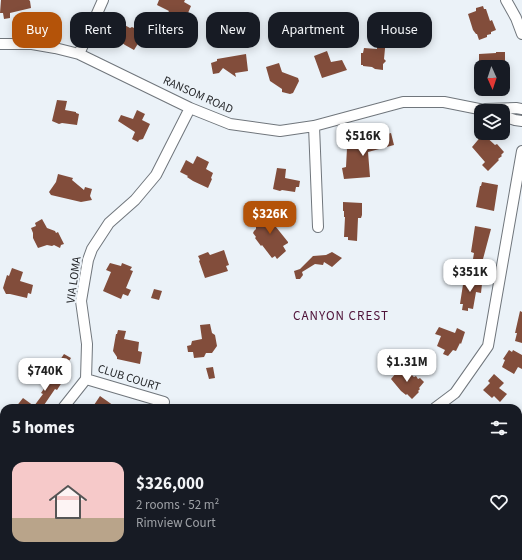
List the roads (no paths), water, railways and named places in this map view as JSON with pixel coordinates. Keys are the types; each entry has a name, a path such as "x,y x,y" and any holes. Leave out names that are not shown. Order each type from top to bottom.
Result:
{"street":[{"path":"79,54 103,0"},
{"path":"506,0 516,18 522,34"},
{"name":"RANSOM ROAD","path":"0,44 32,44 79,54 190,108 230,124 280,131 314,126 403,102 444,102 474,108"},
{"name":"VIA LOMA","path":"86,379 87,344 81,301 90,254 108,223 135,200 156,175 190,108"},
{"name":"RANSOM ROAD","path":"510,108 522,109"},
{"path":"510,118 522,121"},
{"path":"314,126 318,227"},
{"path":"440,404 455,393 488,346 522,151"},
{"path":"66,404 86,379"},
{"name":"CLUB COURT","path":"86,379 164,402"}],"district":[{"name":"CANYON CREST","path":"341,316"}]}
